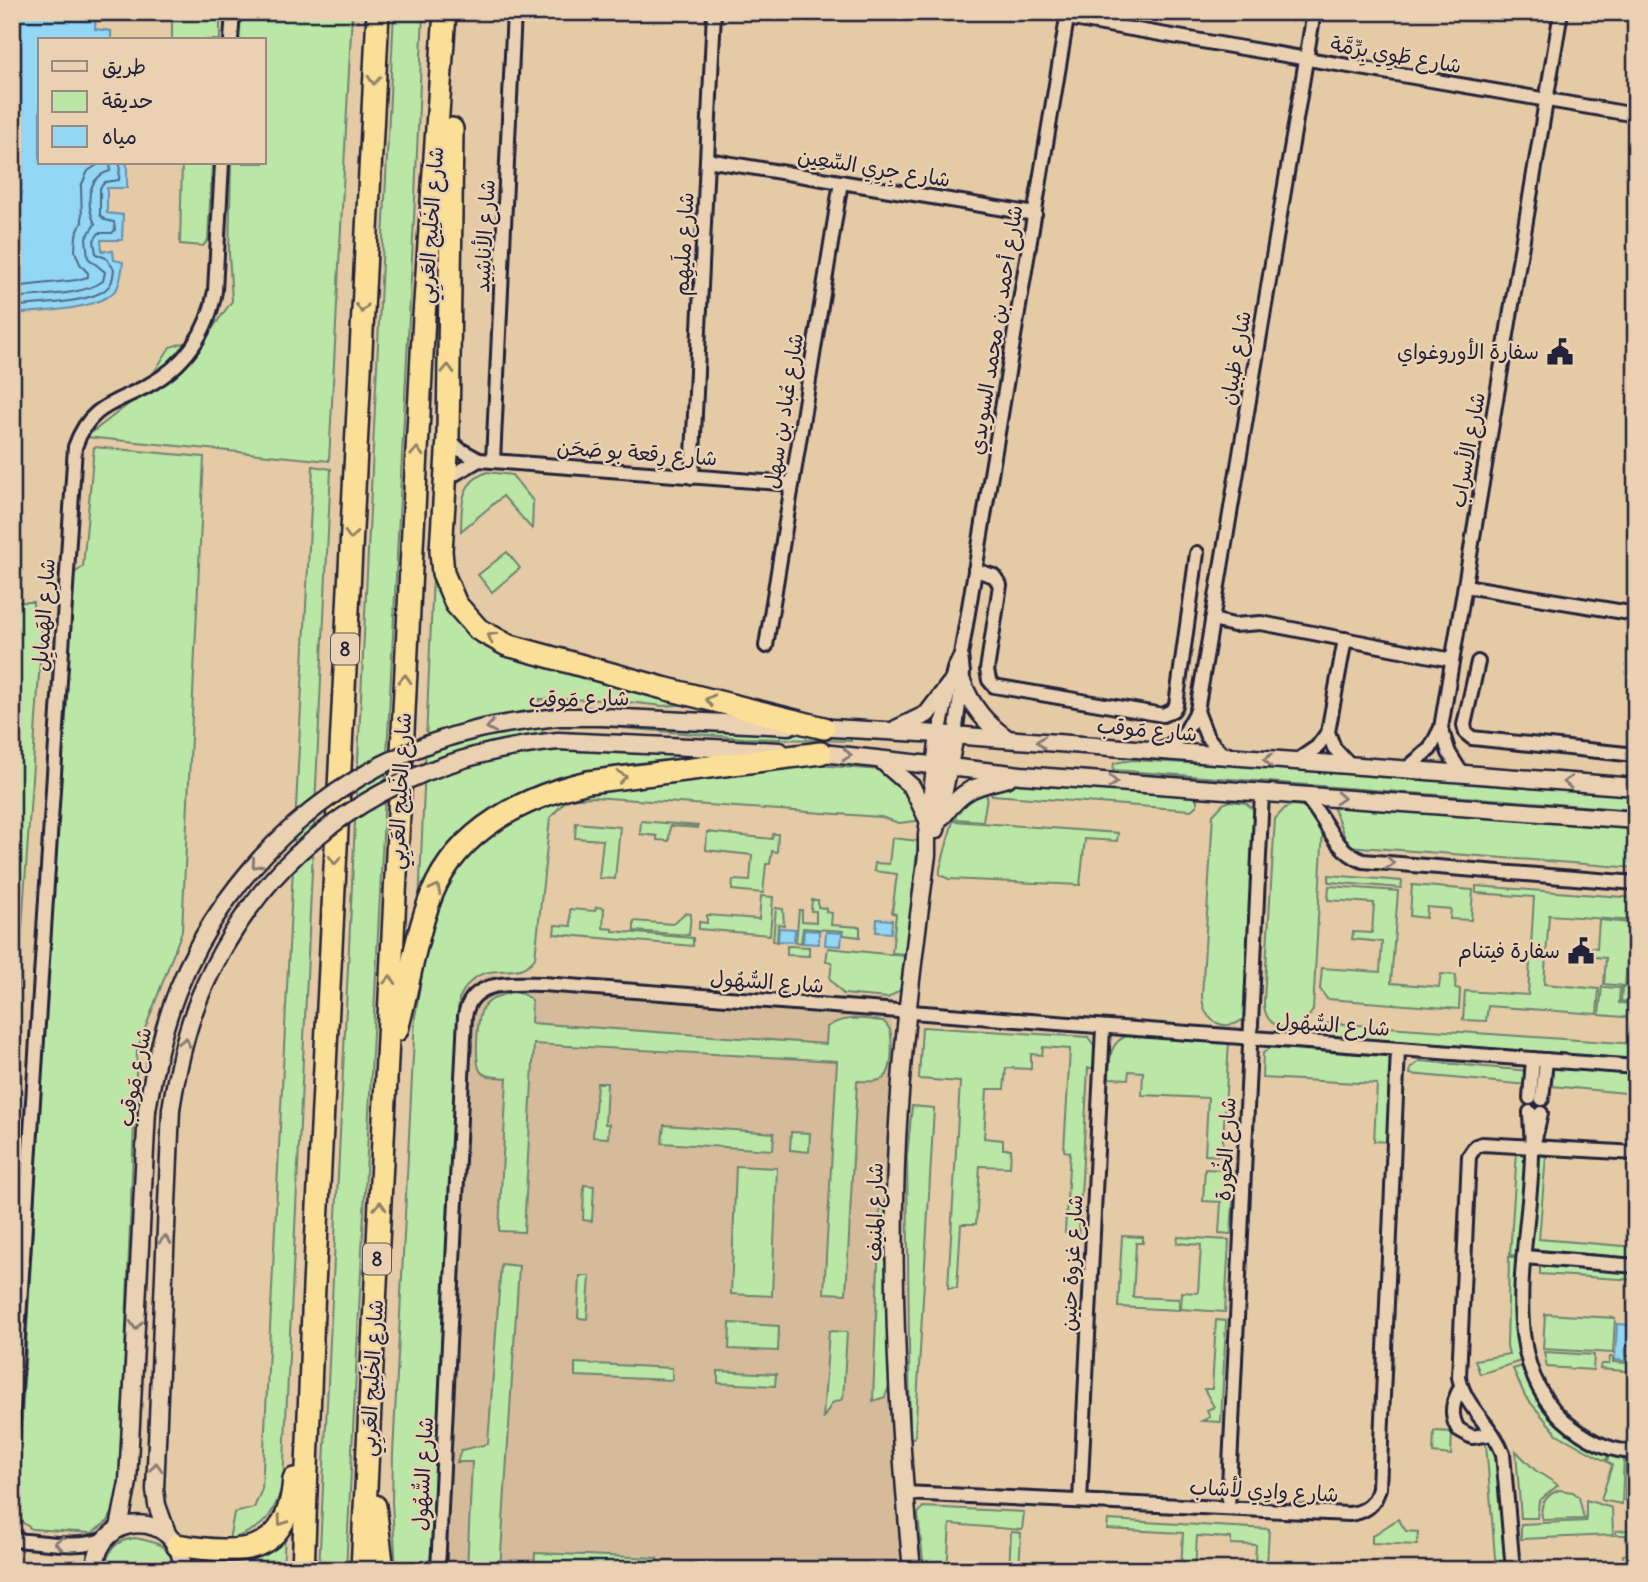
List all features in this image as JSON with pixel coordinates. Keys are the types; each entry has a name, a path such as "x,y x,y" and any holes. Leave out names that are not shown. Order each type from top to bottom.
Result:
{"highway":[{"name":"8","path":"303,1570 314,1286 378,12"},
{"name":"شارع الخَلِيج العَربِي","path":"362,1570 424,316 446,12"},
{"path":"443,65 450,78 452,98 448,437 441,541 443,573 456,604 466,618 486,634 507,645 824,728"},
{"path":"386,1072 411,978 422,923 433,890 472,837 498,816 556,789 588,782 821,753"},
{"path":"172,1539 219,1551 246,1549 267,1540 289,1513 307,1317 314,1286"},
{"path":"369,1445 383,1570"}],"main road":[{"path":"891,731 927,714 956,683 979,715 1010,740"},
{"name":"شارع مَوقب","path":"119,1528 128,1482 144,1143 154,1069 177,990 215,917 239,884 286,833 328,798 400,757 438,741 517,722 558,717 603,717 891,731 1636,787"},
{"name":"شارع المنيف","path":"912,1570 896,1359 895,1203 900,1097 908,1013 927,855 947,735"},
{"name":"شارع مَوقب","path":"183,1570 182,1556 157,1505 155,1483 171,1109 187,1033 216,962 259,897 312,841 342,817 409,778 482,753 558,741 821,753 1021,775 1636,820"},
{"path":"880,758 912,787 934,821 967,789 1021,775"},
{"path":"94,1570 99,1549 105,1539 119,1528 144,1524 156,1527 172,1539"}],"street":[{"path":"231,38 233,12"},
{"name":"شارع الأناشِيد","path":"493,461 514,12"},
{"name":"شارع ملَيهِم","path":"692,477 714,12"},
{"name":"شارع ظبيان","path":"1160,752 1183,736 1197,710 1314,12"},
{"name":"شارع الأسراب","path":"1405,770 1430,749 1441,728 1561,12"},
{"name":"شارع طَوِي بِرِّمَّة","path":"1068,15 1636,115"},
{"name":"شارع أحمد بن محمد السويدي","path":"947,735 956,683 963,667 961,655 1068,15"},
{"name":"شارع جِرِي السِّعِين","path":"707,160 1035,214"},
{"name":"شارع الهَمايِل","path":"12,1428 75,447 85,425 101,408 162,377 176,366 197,341 211,311 218,247 222,164"},
{"name":"شارع عُباد بن سهل","path":"766,646 841,182"},
{"path":"448,437 465,454 479,460"},
{"path":"446,479 479,460"},
{"name":"شارع رِقعة بو صَحَن","path":"479,460 792,484"},
{"path":"975,570 994,576 1000,585 987,670 989,680 997,688 1158,714 1169,713 1176,705 1197,553"},
{"path":"1465,586 1636,614"},
{"path":"1190,608 1234,625 1261,623 1452,660"},
{"path":"1295,762 1317,747 1328,732 1345,639"},
{"path":"1478,662 1464,725 1466,733 1472,738 1636,755"},
{"path":"1448,682 1472,687"},
{"path":"1197,710 1207,737 1226,757"},
{"name":"شارع الأسراب","path":"1441,728 1449,753 1462,775"},
{"path":"1328,732 1339,755 1351,766"},
{"name":"شارع الخُورة","path":"1228,1508 1262,793"},
{"path":"1305,796 1321,814 1343,851 1363,861 1636,883"},
{"name":"شارع السُّهُول","path":"438,1570 465,1016 474,997 484,989 497,985 543,984 1636,1067"},
{"name":"شارع غزوة حنين","path":"1080,1501 1103,1027"},
{"name":"شارع وادِي لأشاب","path":"905,1493 1349,1514 1366,1509 1377,1496 1398,1049"},
{"path":"1536,1098 1539,1060"},
{"path":"1535,1112 1524,1257 1522,1329 1525,1354 1545,1401 1562,1420 1582,1435 1605,1446 1636,1452"},
{"path":"1513,1570 1501,1447 1470,1406 1461,1387 1459,1368 1469,1156 1476,1146 1482,1144 1636,1153"},
{"path":"1524,1257 1636,1266"},
{"path":"1461,1387 1452,1413 1458,1429 1472,1437 1492,1434"},
{"path":"12,1527 27,1541"},
{"path":"12,1541 79,1544 105,1539"}],"shaded area":[{"path":"495,974 681,989 890,1000 893,1039 887,1363 907,1570 433,1570 462,1001 465,991 473,983 482,977"}],"green space":[{"path":"172,12 220,12 220,38 172,38"},
{"path":"240,12 352,12 329,461 86,437 139,396 170,347 207,336 232,301 229,253 231,164 266,164 266,38 238,38"},
{"path":"394,12 423,12 415,198 346,1570 319,1570"},
{"path":"182,164 212,164 208,240 203,246 180,244"},
{"path":"94,447 204,457 182,931 137,1050 119,1500 108,1521 92,1533 32,1529 22,1522 17,1506 70,576 83,567"},
{"path":"313,466 331,469 283,1482 276,1505 266,1520 251,1531 229,1540 234,1513 254,1508 262,1489"},
{"path":"487,472 512,475 533,501 532,529 503,496 461,531 462,504 467,489 471,482"},
{"path":"507,552 520,568 492,592 478,575"},
{"path":"433,576 460,622 692,704 663,706 610,700 539,699 544,748 597,746 690,757 572,774 544,782 518,794 493,809 470,830 450,856 419,906"},
{"path":"12,602 33,602 33,614 43,615 17,1002 12,1001"},
{"path":"617,721 851,737 851,741 744,738 548,722"},
{"path":"1132,760 1298,769 1636,795 1636,810 1113,770 1114,763"},
{"path":"804,764 881,770 901,780 920,811 916,821 899,823 881,817 593,797 567,799 550,818 535,958 527,966 518,969 487,972 477,976 459,999 430,1570 396,1570 392,1502 393,1454 415,1017 425,956 438,907 459,865 509,818 558,791"},
{"path":"994,781 1193,796 1197,805 1191,810 992,795 986,788"},
{"path":"984,786 987,797 983,821 954,819 962,798"},
{"path":"1230,801 1246,803 1258,814 1249,1014 1234,1024 1226,1025 1212,1020 1207,1014 1202,996 1213,815 1223,804"},
{"path":"1292,805 1308,807 1323,827 1313,1010 1304,1024 1282,1028 1267,1015 1264,1000 1275,819 1285,808"},
{"path":"1333,806 1636,829 1636,868 1348,846"},
{"path":"641,821 698,828 670,826 669,841 657,840 657,836 640,834"},
{"path":"953,821 1118,833 1117,841 1085,839 1080,885 949,879 940,875 940,869"},
{"path":"576,823 620,827 615,879 599,878 603,840 575,838"},
{"path":"707,832 772,839 773,834 778,834 777,852 772,851 770,864 766,864 763,893 732,890 733,880 750,881 752,855 706,850"},
{"path":"892,838 918,841 906,954 892,953 896,914 892,913 897,874 874,871 875,863 889,864"},
{"path":"1329,875 1402,881 1401,888 1329,882"},
{"path":"1412,885 1473,890 1471,920 1450,919 1451,909 1427,907 1426,918 1410,916"},
{"path":"1329,886 1398,891 1391,983 1439,987 1441,974 1456,975 1455,988 1460,989 1459,1009 1327,999 1320,989 1322,968 1380,972 1382,942 1352,939 1353,932 1372,933 1374,903 1328,900"},
{"path":"1476,886 1636,898 1636,921 1549,915 1544,984 1599,989 1597,1014 1488,1006 1486,1021 1463,1020 1465,991 1528,995 1534,897 1476,893"},
{"path":"761,896 773,897 770,935 699,929 699,922 707,923 707,915 759,919"},
{"path":"812,900 818,900 818,907 826,908 826,912 832,913 831,925 860,927 860,937 844,935 843,931 803,928 801,943 796,942 799,910 802,910 802,921 816,922 816,911 811,911"},
{"path":"596,907 604,908 603,928 693,938 693,946 554,934 555,925 571,926 570,909 595,911"},
{"path":"776,908 783,909 784,925 778,924 777,942 773,941"},
{"path":"685,913 691,914 689,935 634,931 634,921 673,924"},
{"path":"1599,920 1630,923 1625,986 1604,984 1606,958 1575,955 1576,946 1597,948"},
{"path":"787,946 809,947 809,956 787,955"},
{"path":"828,948 905,956 903,988 888,998 843,994 830,979 832,962 826,961"},
{"path":"1602,987 1620,988 1619,1003 1636,1004 1636,1018 1599,1015"},
{"path":"1622,987 1636,988 1636,1003 1621,1001"},
{"path":"512,992 523,994 532,1000 531,1023 826,1044 827,1027 834,1023 854,1019 883,1021 891,1033 892,1051 887,1075 881,1080 857,1081 846,1294 824,1293 837,1061 534,1044 524,1232 499,1231 507,1078 481,1072 477,1040 483,1008 493,999"},
{"path":"1328,1023 1636,1044 1636,1059 1328,1036 1324,1028"},
{"path":"922,1027 1088,1037 1096,1049 1095,1068 1088,1068 1079,1233 1065,1232 1070,1152 1064,1151 1070,1049 1043,1047 1042,1055 1031,1054 1031,1069 1006,1068 1004,1089 987,1089 984,1138 1003,1140 1003,1149 1011,1149 1010,1167 980,1166 976,1224 961,1224 957,1288 948,1288 960,1082 919,1079"},
{"path":"1129,1035 1229,1042 1222,1156 1205,1155 1208,1098 1142,1095 1143,1072 1129,1071 1128,1079 1109,1078 1110,1058 1114,1047"},
{"path":"1271,1047 1387,1054 1394,1069 1390,1142 1374,1141 1377,1084 1262,1078 1263,1053"},
{"path":"1420,1061 1529,1071 1528,1085 1410,1074 1411,1068"},
{"path":"1553,1068 1636,1075 1636,1094 1552,1086"},
{"path":"597,1083 607,1083 605,1124 609,1124 608,1138 593,1137"},
{"path":"912,1106 934,1108 915,1437 910,1439 907,1156"},
{"path":"664,1125 774,1133 773,1150 662,1143"},
{"path":"791,1132 810,1133 809,1152 790,1150"},
{"path":"1517,1151 1528,1152 1521,1256 1510,1255"},
{"path":"1537,1155 1546,1156 1539,1239 1636,1247 1636,1258 1529,1249"},
{"path":"736,1166 777,1168 772,1296 731,1294"},
{"path":"1205,1169 1235,1171 1231,1234 1219,1233 1221,1202 1203,1201"},
{"path":"584,1185 594,1186 592,1221 583,1220"},
{"path":"880,1209 890,1210 891,1381 885,1397 873,1401"},
{"path":"1122,1236 1143,1237 1143,1243 1136,1243 1133,1297 1179,1299 1179,1310 1118,1307"},
{"path":"1178,1237 1229,1240 1225,1312 1181,1309 1182,1292 1198,1293 1201,1245 1177,1243"},
{"path":"1509,1257 1522,1257 1524,1360 1480,1374 1475,1360 1509,1354"},
{"path":"501,1264 519,1266 500,1570 467,1570 472,1462 457,1462 461,1450 488,1444"},
{"path":"1540,1266 1636,1273 1636,1280 1540,1274"},
{"path":"580,1276 590,1276 587,1319 578,1318"},
{"path":"1545,1314 1615,1318 1613,1353 1543,1349"},
{"path":"1216,1320 1226,1321 1221,1422 1202,1421 1210,1417 1207,1410 1214,1407 1204,1389 1212,1389"},
{"path":"730,1323 779,1326 778,1351 729,1349"},
{"path":"829,1331 847,1332 843,1399 832,1403 823,1419"},
{"path":"1544,1352 1594,1355 1593,1370 1547,1367"},
{"path":"1627,1356 1636,1357 1636,1372 1600,1369 1601,1364 1609,1364 1610,1357 1613,1357 1613,1362 1626,1363"},
{"path":"575,1363 672,1368 672,1380 575,1376"},
{"path":"1523,1366 1549,1414 1585,1444 1624,1455 1622,1504 1601,1500 1612,1465 1607,1462 1609,1454 1605,1461 1557,1434 1525,1396 1513,1369"},
{"path":"718,1371 776,1374 775,1386 718,1383"},
{"path":"1434,1431 1452,1432 1451,1455 1433,1453"},
{"path":"1486,1443 1498,1443 1509,1570 1496,1570"},
{"path":"1516,1451 1535,1470 1558,1485 1539,1501 1537,1518 1521,1518"},
{"path":"1626,1456 1636,1457 1636,1464 1632,1464 1631,1500 1625,1500"},
{"path":"1559,1490 1573,1492 1579,1497 1584,1519 1543,1520 1541,1510 1544,1502"},
{"path":"1586,1500 1612,1508 1613,1535 1521,1539 1521,1524 1586,1521"},
{"path":"923,1507 1024,1512 1022,1530 950,1524 947,1570 924,1570 918,1514"},
{"path":"1398,1519 1406,1531 1418,1532 1417,1545 1372,1543 1372,1536"},
{"path":"1108,1520 1269,1529 1267,1564 1255,1563 1256,1545 1231,1544 1231,1538 1197,1536 1195,1570 1181,1570 1183,1533 1107,1529"},
{"path":"1632,1530 1634,1566 1624,1567 1623,1555 1628,1554 1626,1535 1616,1535 1616,1531"},
{"path":"1011,1532 1021,1533 1019,1570 1009,1570"},
{"path":"285,1534 283,1570 220,1570 220,1558"},
{"path":"135,1538 162,1546 170,1555 174,1570 106,1570 113,1548 122,1541"},
{"path":"535,1553 657,1558 656,1570 534,1570"}],"water":[{"path":"12,12 96,12 95,29 111,31 111,38 38,38 38,164 127,164 127,188 107,188 107,213 123,215 122,240 101,240 102,251 113,251 114,260 123,262 119,282 109,296 84,306 12,314"},
{"path":"877,919 892,920 891,933 876,932"},
{"path":"779,928 795,929 794,942 778,941"},
{"path":"804,930 819,931 819,944 803,943"},
{"path":"826,932 842,933 841,946 825,945"},
{"path":"1617,1324 1636,1325 1636,1350 1626,1346 1625,1361 1615,1360"}],"place":[{"name":"سفارة الأوروغواي","path":"1560,352"},
{"name":"سفارة فيتنام","path":"1581,951"}]}
